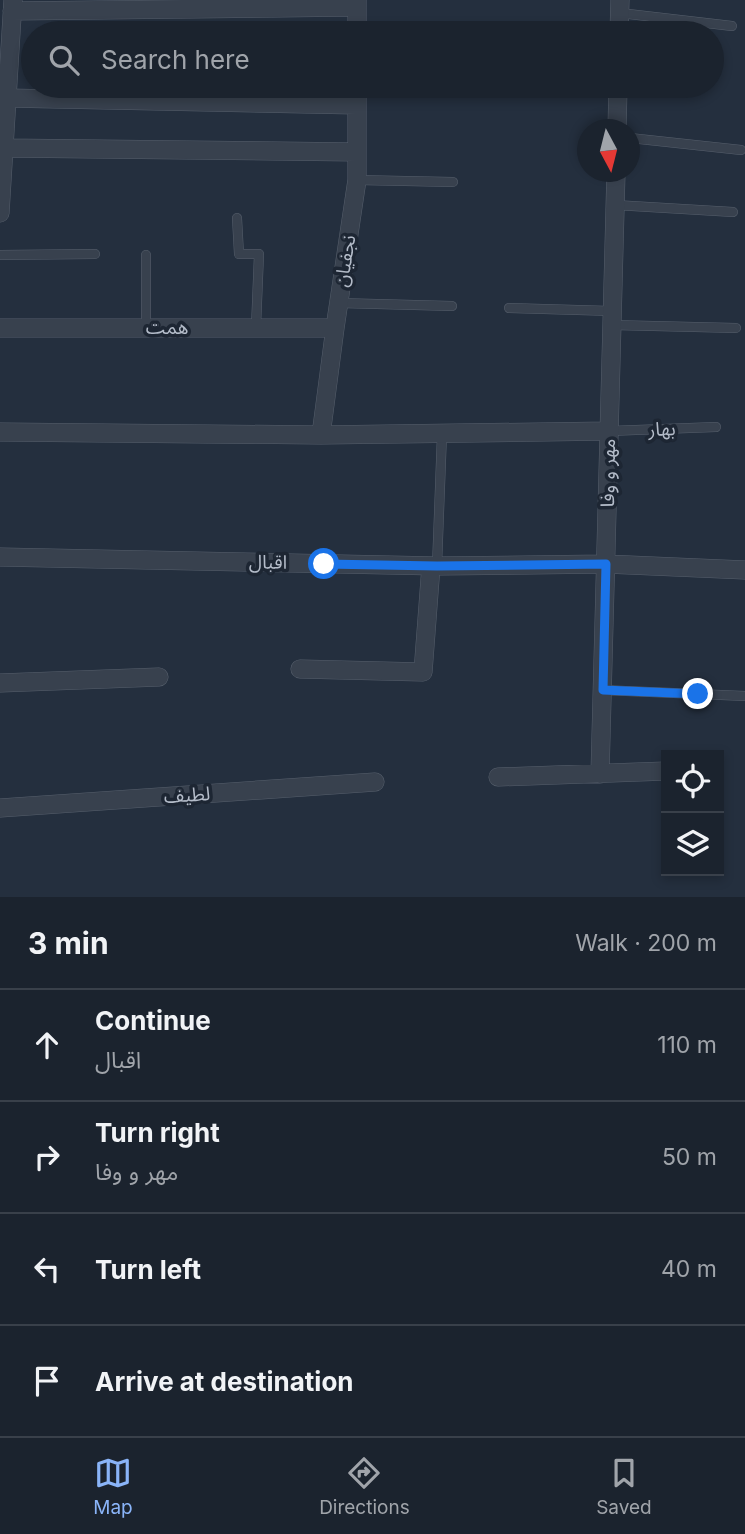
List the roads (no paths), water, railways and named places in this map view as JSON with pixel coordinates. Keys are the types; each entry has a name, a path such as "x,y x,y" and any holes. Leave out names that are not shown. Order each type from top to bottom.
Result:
{"street":[{"path":"0,213 12,6 357,3 357,21"},
{"path":"6,98 358,105"},
{"name":"نجفیان","path":"321,435 358,180 358,98"},
{"path":"617,119 618,98"},
{"path":"3,148 357,152"},
{"name":"مهر و وفا","path":"600,774 616,182"},
{"name":"همت","path":"0,328 335,328"},
{"path":"0,432 321,435 609,431"},
{"name":"اقبال","path":"0,557 434,566 606,564 745,570"},
{"path":"300,669 423,672 434,566"},
{"path":"0,683 159,677"},
{"path":"498,777 661,771"},
{"name":"لطیف","path":"0,808 375,782"}],"lane":[{"path":"620,6 704,21"},
{"path":"724,25 732,26"},
{"path":"640,139 741,150"},
{"path":"358,180 453,182"},
{"path":"615,205 733,212"},
{"path":"237,218 239,254 259,254 256,327"},
{"path":"0,255 95,254"},
{"path":"146,255 146,327"},
{"path":"339,303 452,306"},
{"path":"509,308 736,328"},
{"name":"بهار","path":"609,431 716,427"},
{"path":"434,566 442,434"},
{"path":"603,690 745,696"}]}
